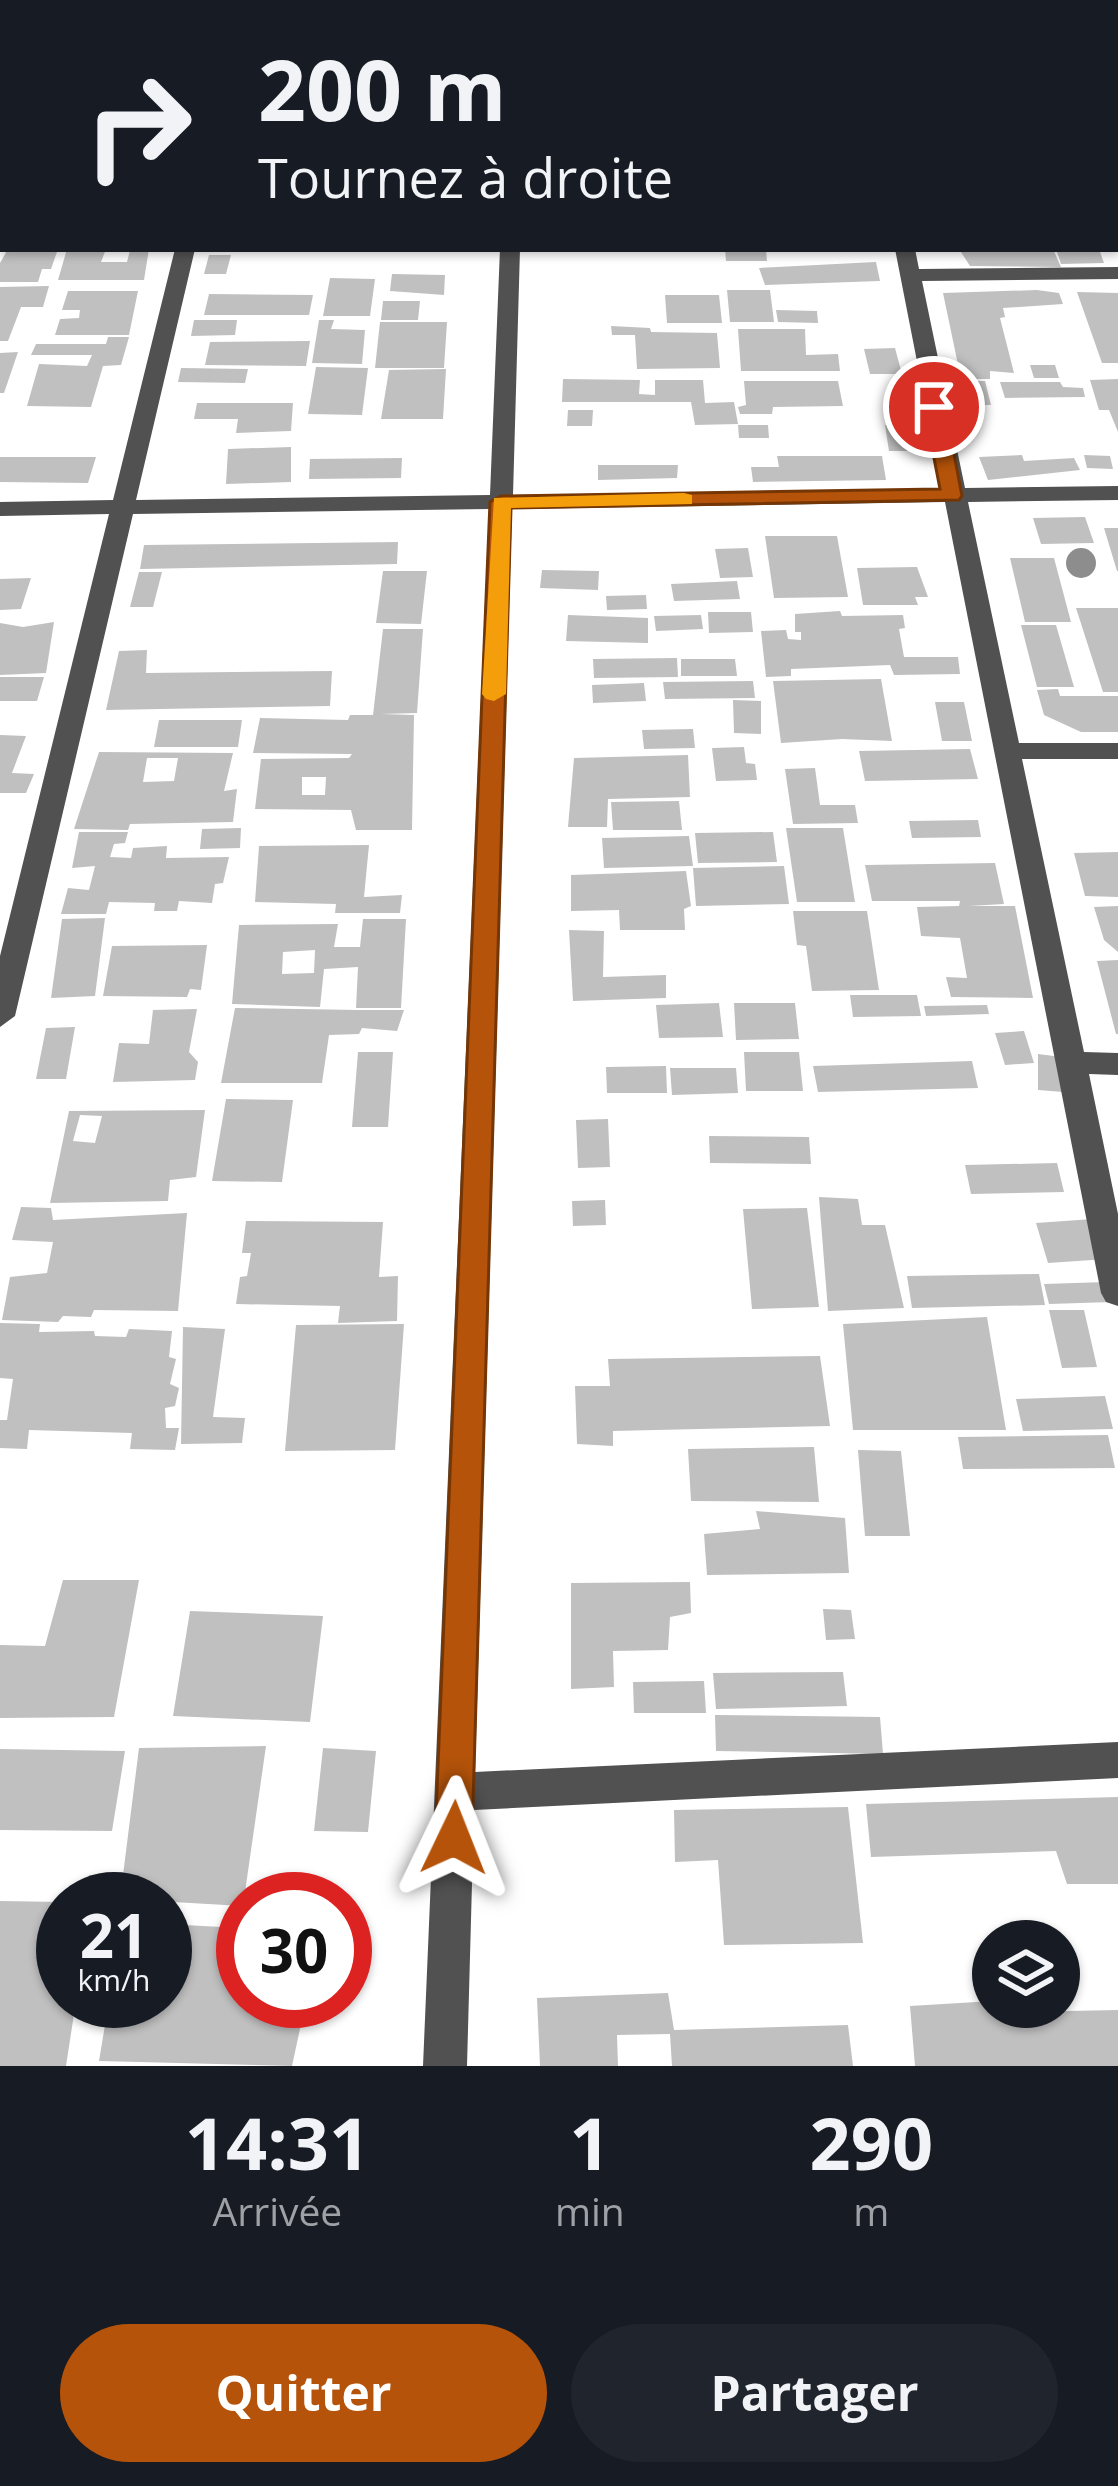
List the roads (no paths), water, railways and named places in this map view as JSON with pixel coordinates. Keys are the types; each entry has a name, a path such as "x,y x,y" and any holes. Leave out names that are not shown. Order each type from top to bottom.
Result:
{"street":[{"path":"0,1016 184,252"},
{"path":"445,2066 510,252"},
{"path":"1118,273 907,262 951,496 1118,1293"},
{"path":"0,509 1118,493"},
{"path":"1004,751 1118,751"},
{"path":"1070,1063 1118,1064"},
{"path":"455,1792 1118,1760"}]}
